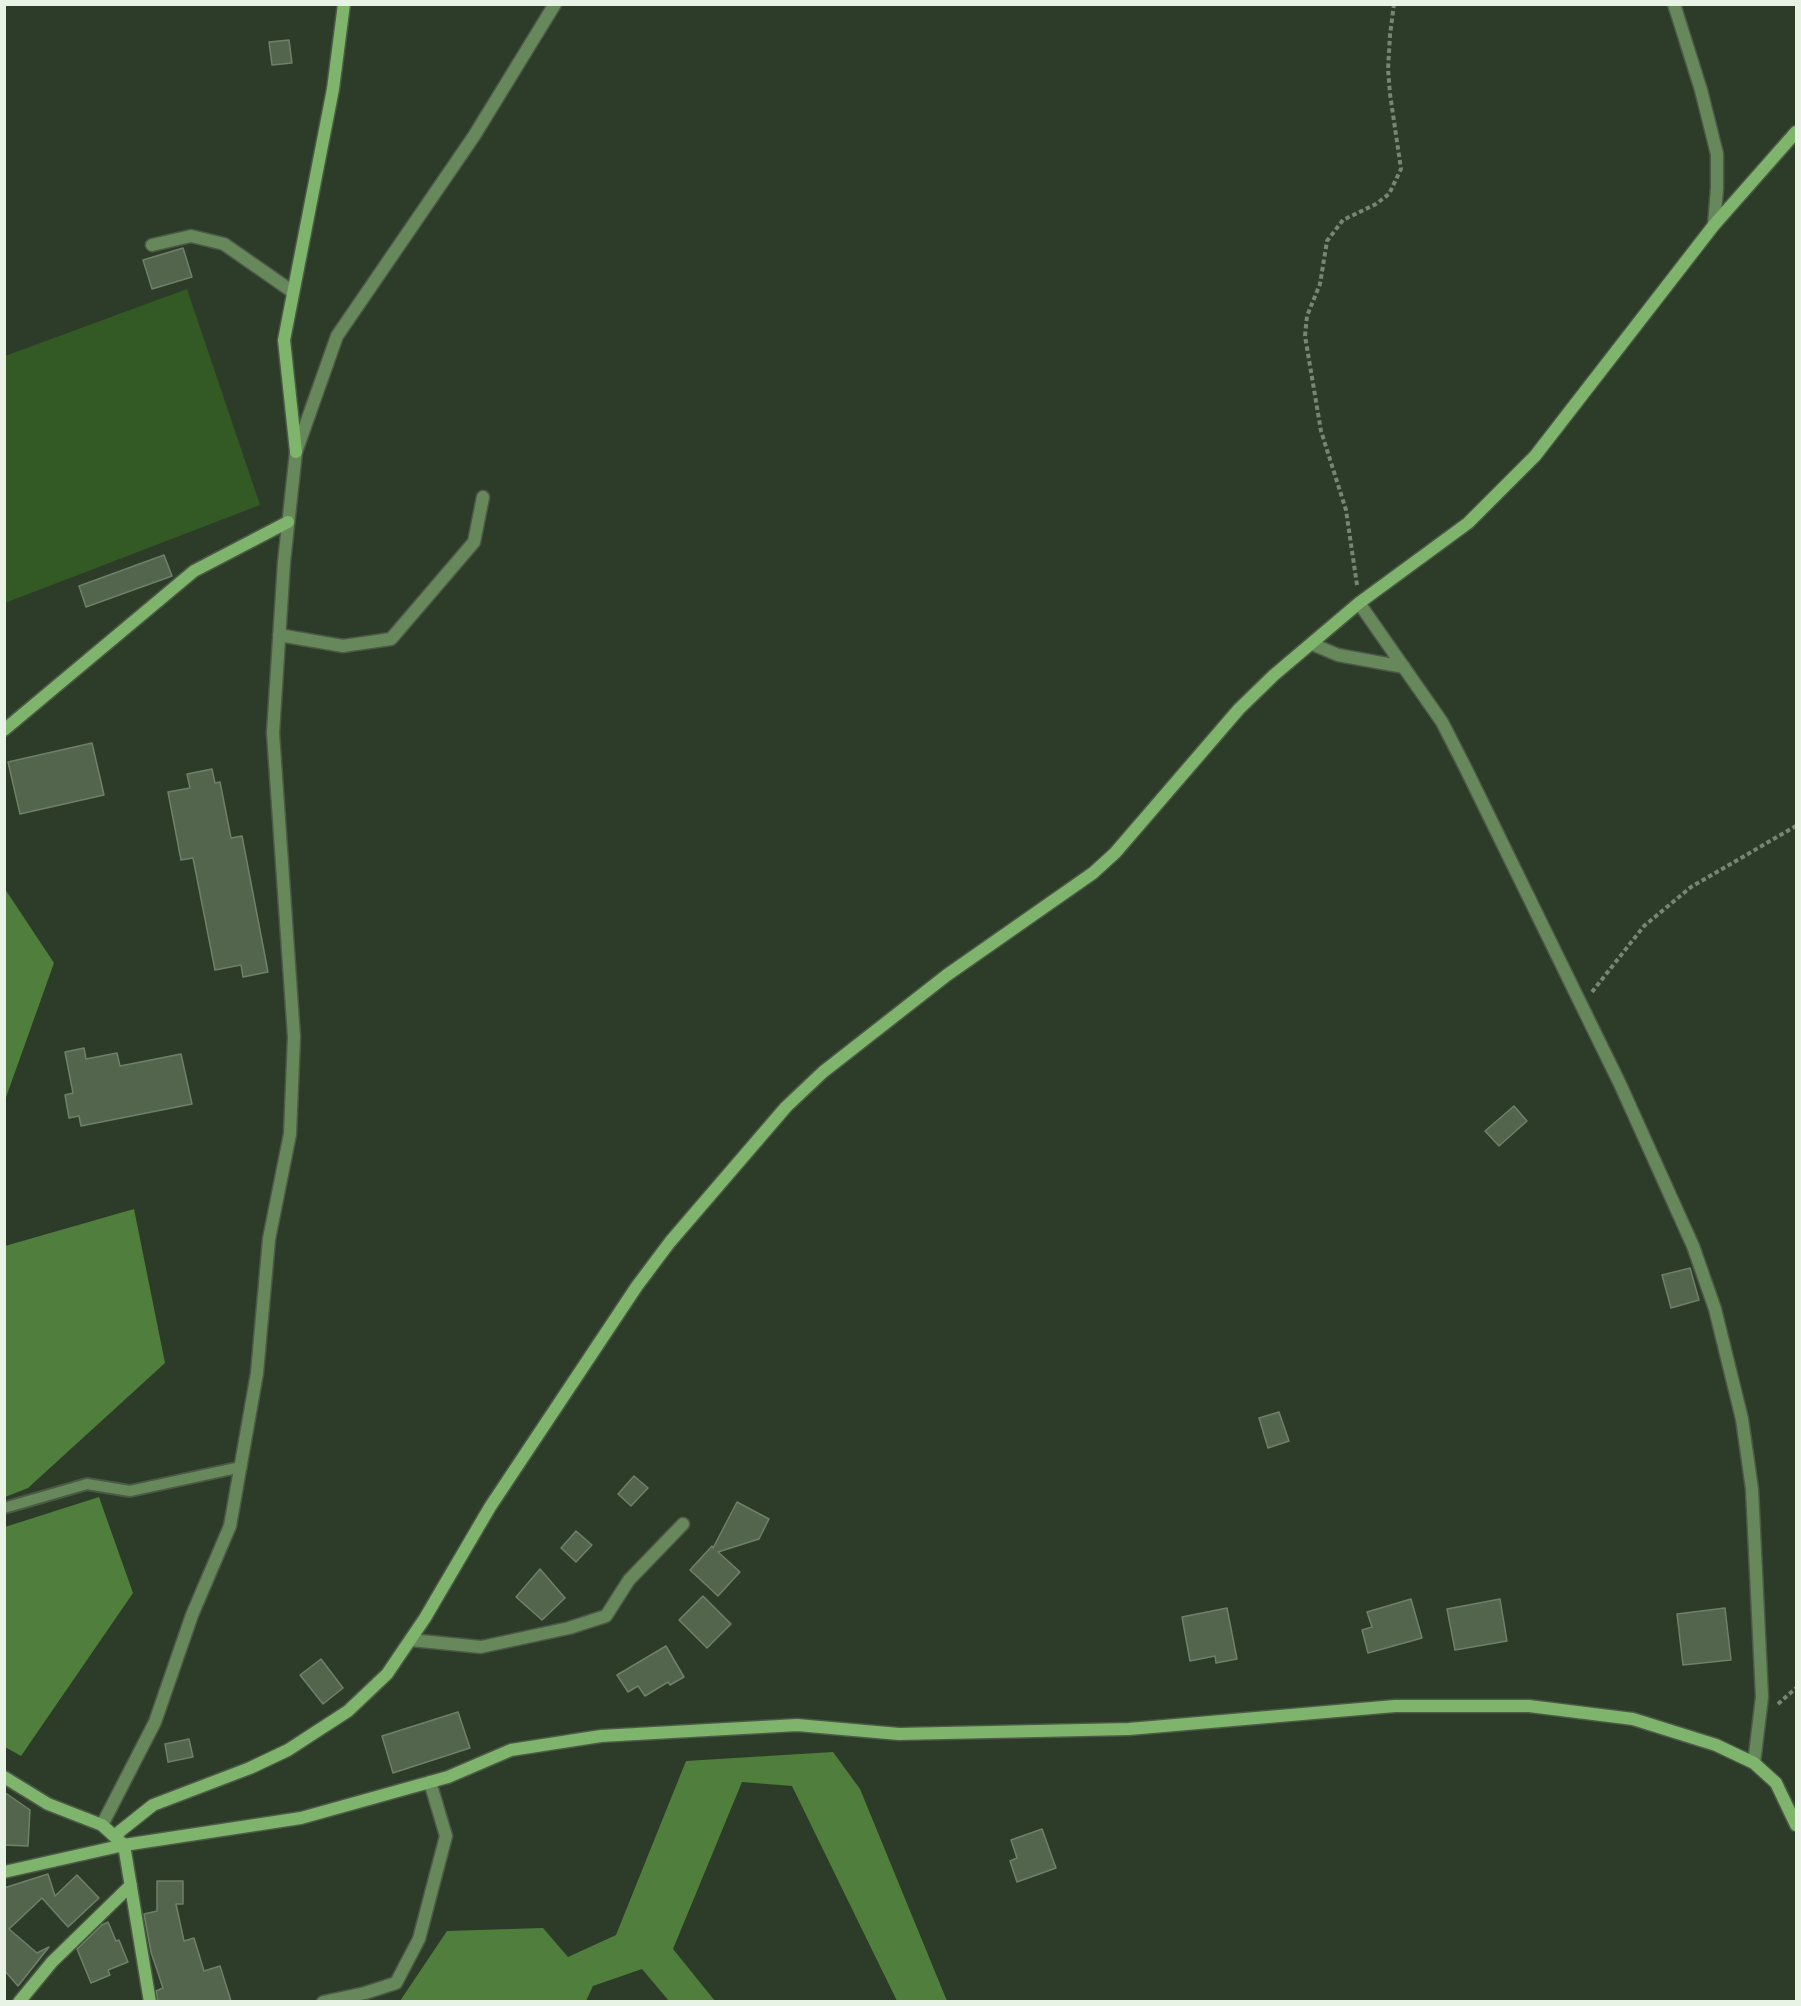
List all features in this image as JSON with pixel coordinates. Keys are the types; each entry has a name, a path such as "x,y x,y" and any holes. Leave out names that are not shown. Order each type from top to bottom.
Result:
{"street":[{"path":"102,1825 155,1722 192,1615 230,1526 257,1373 269,1239 290,1134 294,1037 273,733 288,522 296,452 284,340 333,89 344,4"},
{"path":"296,452 337,336 474,136 555,4"},
{"path":"1674,4 1701,90 1717,153 1714,225"},
{"path":"114,1836 153,1805 250,1768 288,1750 348,1711 387,1674 411,1640 484,1517 637,1287 676,1234 786,1107 823,1072 947,975 1093,873 1115,853 1239,709 1359,603 1468,524 1535,456 1714,225 1797,132"},
{"path":"152,245 191,236 224,244 293,292"},
{"path":"279,635 343,646 391,639 474,542 483,497"},
{"path":"4,730 194,571 288,522"},
{"path":"1359,603 1442,722 1582,1005 1693,1246 1715,1309 1742,1419 1752,1489 1762,1697 1754,1763"},
{"path":"1312,644 1338,655 1404,667"},
{"path":"411,1640 481,1647 570,1628 606,1616 629,1580 683,1524"},
{"path":"4,1872 124,1845 301,1818 448,1777 511,1750 613,1735 797,1725 899,1734 1129,1729 1395,1706 1529,1706 1633,1719 1716,1745 1754,1763 1776,1783 1797,1825"},
{"path":"4,1777 48,1804 102,1825 124,1845 150,2001"},
{"path":"323,2001 365,1993 396,1983 419,1939 446,1836 430,1782"},
{"path":"19,2001 52,1962 131,1885"}],"lane":[{"path":"4,1508 87,1484 130,1491 241,1467"}],"path":[{"path":"1359,603 1346,510 1322,431 1305,336 1307,316 1320,284 1327,241 1343,220 1376,204 1389,194 1401,169 1388,69 1394,4"},
{"path":"1582,1005 1644,926 1691,887 1797,826"}],"green space":[{"path":"187,289 260,505 5,603 5,356"},
{"path":"5,889 54,963 5,1100"},
{"path":"134,1209 165,1363 28,1488 5,1497 5,1246"},
{"path":"99,1497 133,1593 21,1756 5,1747 5,1527"},
{"path":"833,1752 860,1789 947,2001 897,2001 792,1786 742,1782 673,1949 715,2001 669,2001 642,1969 593,1986 586,2001 400,2001 447,1931 543,1928 568,1957 616,1935 686,1761"}],"building":[{"path":"289,40 292,63 272,65 269,42"},
{"path":"183,248 192,277 152,289 143,260"},
{"path":"164,555 172,576 86,607 79,586"},
{"path":"92,743 104,795 20,814 8,762"},
{"path":"212,769 215,783 220,782 231,838 242,836 268,972 243,977 241,965 215,970 193,858 181,860 168,792 190,788 187,774"},
{"path":"84,1048 86,1059 117,1053 120,1066 181,1054 192,1104 81,1126 79,1116 69,1118 65,1095 73,1093 65,1052"},
{"path":"1514,1106 1527,1121 1499,1146 1485,1131"},
{"path":"1690,1268 1699,1300 1671,1308 1662,1275"},
{"path":"1279,1412 1289,1441 1268,1448 1259,1418"},
{"path":"634,1476 648,1488 631,1506 618,1494"},
{"path":"737,1502 769,1519 759,1539 718,1552 740,1572 718,1596 690,1570 712,1546 713,1548"},
{"path":"576,1531 592,1545 576,1562 561,1548"},
{"path":"540,1569 565,1598 542,1620 516,1597"},
{"path":"703,1596 731,1624 707,1648 679,1620"},
{"path":"1411,1599 1422,1638 1368,1653 1362,1630 1372,1627 1367,1612"},
{"path":"1500,1599 1507,1641 1455,1650 1447,1609"},
{"path":"1227,1608 1237,1659 1216,1663 1215,1656 1190,1661 1182,1617"},
{"path":"1725,1608 1731,1660 1683,1665 1677,1614"},
{"path":"666,1646 684,1677 670,1685 668,1682 645,1696 638,1686 628,1692 617,1675"},
{"path":"321,1659 343,1688 323,1704 300,1675"},
{"path":"458,1712 470,1748 393,1773 382,1736"},
{"path":"189,1739 193,1757 168,1762 165,1744"},
{"path":"4,1792 30,1810 28,1846 4,1845"},
{"path":"1042,1829 1056,1868 1017,1882 1010,1861 1017,1858 1011,1840"},
{"path":"48,1874 55,1896 77,1875 99,1898 68,1927 42,1898 9,1929 37,1953 49,1947 18,1986 4,1970 4,1888"},
{"path":"157,1881 183,1881 183,1904 176,1904 184,1941 194,1938 204,1971 220,1966 231,2001 158,2001 156,1991 163,1988 151,1952 144,1914 157,1911"},
{"path":"108,1922 128,1962 108,1970 110,1975 91,1983 77,1949"}]}
